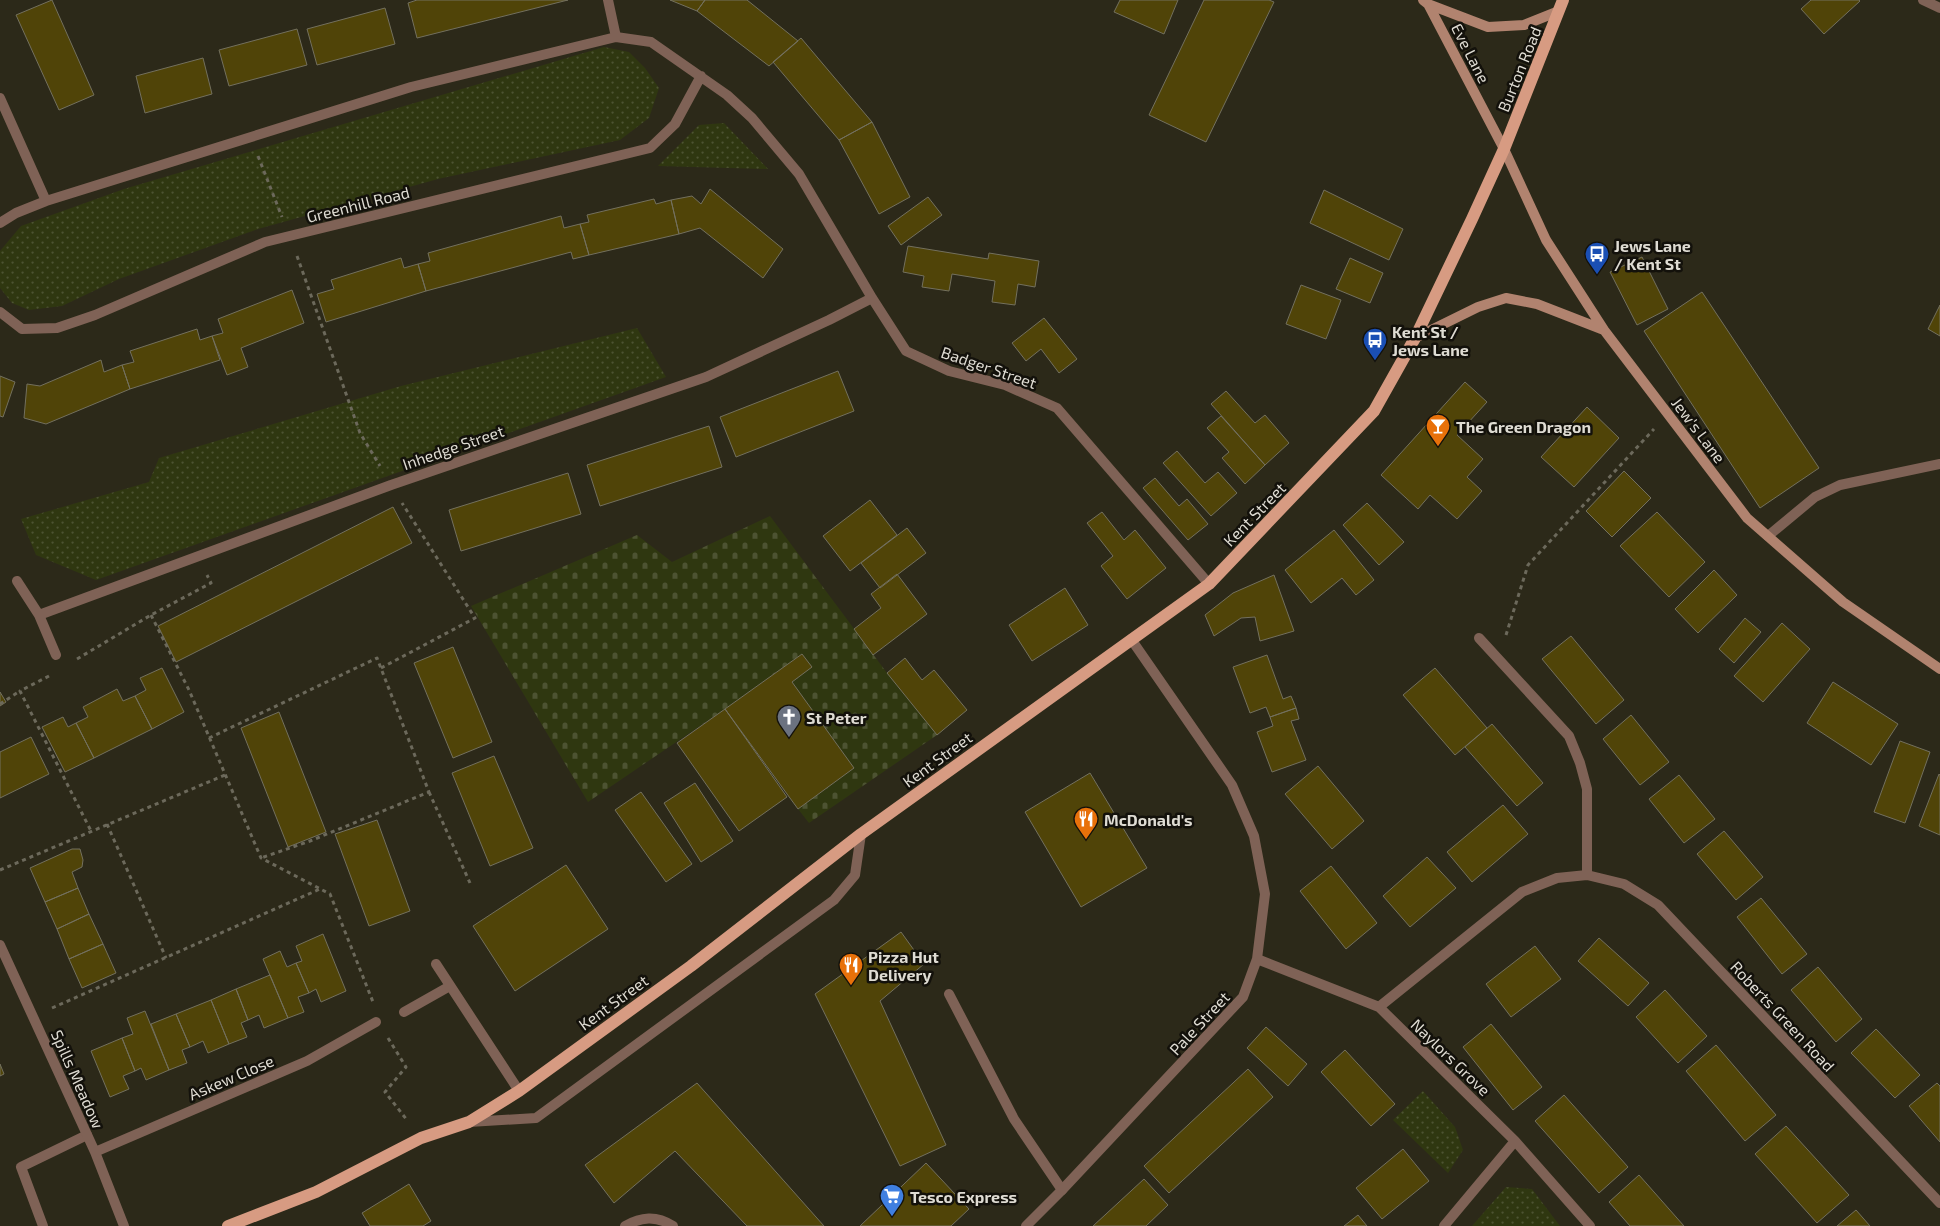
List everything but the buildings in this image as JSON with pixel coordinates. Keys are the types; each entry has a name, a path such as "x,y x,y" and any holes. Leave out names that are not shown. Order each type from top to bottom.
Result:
{"main road":[{"path":"1425,2 1488,28 1524,26 1561,6"},
{"name":"Eve Lane","path":"1425,2 1504,149"},
{"name":"Burton Road","path":"1504,149 1561,6"},
{"name":"Jew's Lane","path":"1504,149 1546,240 1604,330 1747,518 1843,602 1940,669"},
{"name":"Kent Street","path":"228,1226 316,1192 421,1138 469,1122 519,1091 691,966 861,834 1209,584 1374,411 1415,338 1504,149"},
{"path":"1415,338 1478,307 1506,298 1536,304 1604,330"}],"street":[{"path":"608,0 616,37"},
{"path":"1923,0 1940,8"},
{"path":"0,223 16,213 46,201 411,87 616,37 651,42 701,76"},
{"name":"Badger Street","path":"701,76 727,95 752,118 799,174 872,298 906,350 949,372 1005,385 1057,408 1209,584"},
{"name":"Greenhill Road","path":"0,312 22,329 57,328 95,315 265,242 650,148 675,124 701,76"},
{"path":"0,98 46,201"},
{"name":"Inhedge Street","path":"39,615 391,485 706,377 872,298"},
{"path":"1768,536 1815,497 1840,485 1940,464"},
{"path":"17,581 39,615 56,655"},
{"path":"1478,638 1569,736 1580,763 1587,789 1587,875"},
{"name":"Pale Street","path":"1026,1226 1243,997 1257,959 1265,894 1254,836 1232,785 1131,640"},
{"path":"469,1122 536,1118 834,900 854,875 861,834"},
{"name":"Roberts Green Road","path":"1379,1007 1522,892 1557,878 1587,875 1624,884 1658,906 1940,1203"},
{"name":"Spills Meadow","path":"0,945 95,1152 124,1226"},
{"name":"Naylors Grove","path":"1257,959 1379,1007 1515,1141 1590,1226"},
{"path":"436,964 519,1091"},
{"path":"404,1012 450,986"},
{"path":"949,994 1014,1119 1062,1190"},
{"name":"Askew Close","path":"95,1152 307,1061 376,1022"},
{"path":"42,1226 21,1167 87,1135"},
{"path":"1444,1226 1515,1141"},
{"path":"624,1226 637,1219 658,1218 672,1226"}],"path":[{"path":"250,137 290,236 360,433 475,618 381,668"},
{"path":"1498,659 1528,565 1668,414"},
{"path":"69,664 151,615 211,583 197,557"},
{"path":"151,615 188,690 261,858 330,894 376,1008"},
{"path":"0,704 52,674 56,655"},
{"path":"209,738 377,658 429,792 470,883"},
{"path":"20,691 91,831"},
{"path":"0,870 225,775"},
{"path":"261,858 310,841 429,792"},
{"path":"107,824 166,958"},
{"path":"33,1017 321,889"},
{"path":"386,1034 406,1067 385,1092 421,1138"}],"green space":[{"path":"604,47 629,52 645,68 659,88 649,118 620,140 438,179 258,229 119,279 62,306 29,310 12,303 0,288 0,251 21,226 124,189"},
{"path":"724,123 768,169 658,166 699,125"},
{"path":"637,328 666,377 96,580 36,555 21,519 149,482 159,458 401,386"},
{"path":"770,516 887,673 937,735 809,823 798,809 854,768 792,682 812,667 802,654 588,802 471,606 637,535 672,562"},
{"path":"1423,1091 1455,1127 1463,1150 1448,1173 1393,1120"},
{"path":"1506,1187 1532,1189 1560,1226 1472,1226"}],"place":[{"name":"Jews Lane / Kent St","path":"1597,275"},
{"name":"Kent St / Jews Lane","path":"1375,361"},
{"name":"The Green Dragon","path":"1438,447"},
{"name":"St Peter","path":"789,738"},
{"name":"McDonald's","path":"1086,840"},
{"name":"Pizza Hut Delivery","path":"851,986"},
{"name":"Tesco Express","path":"892,1217"}]}
